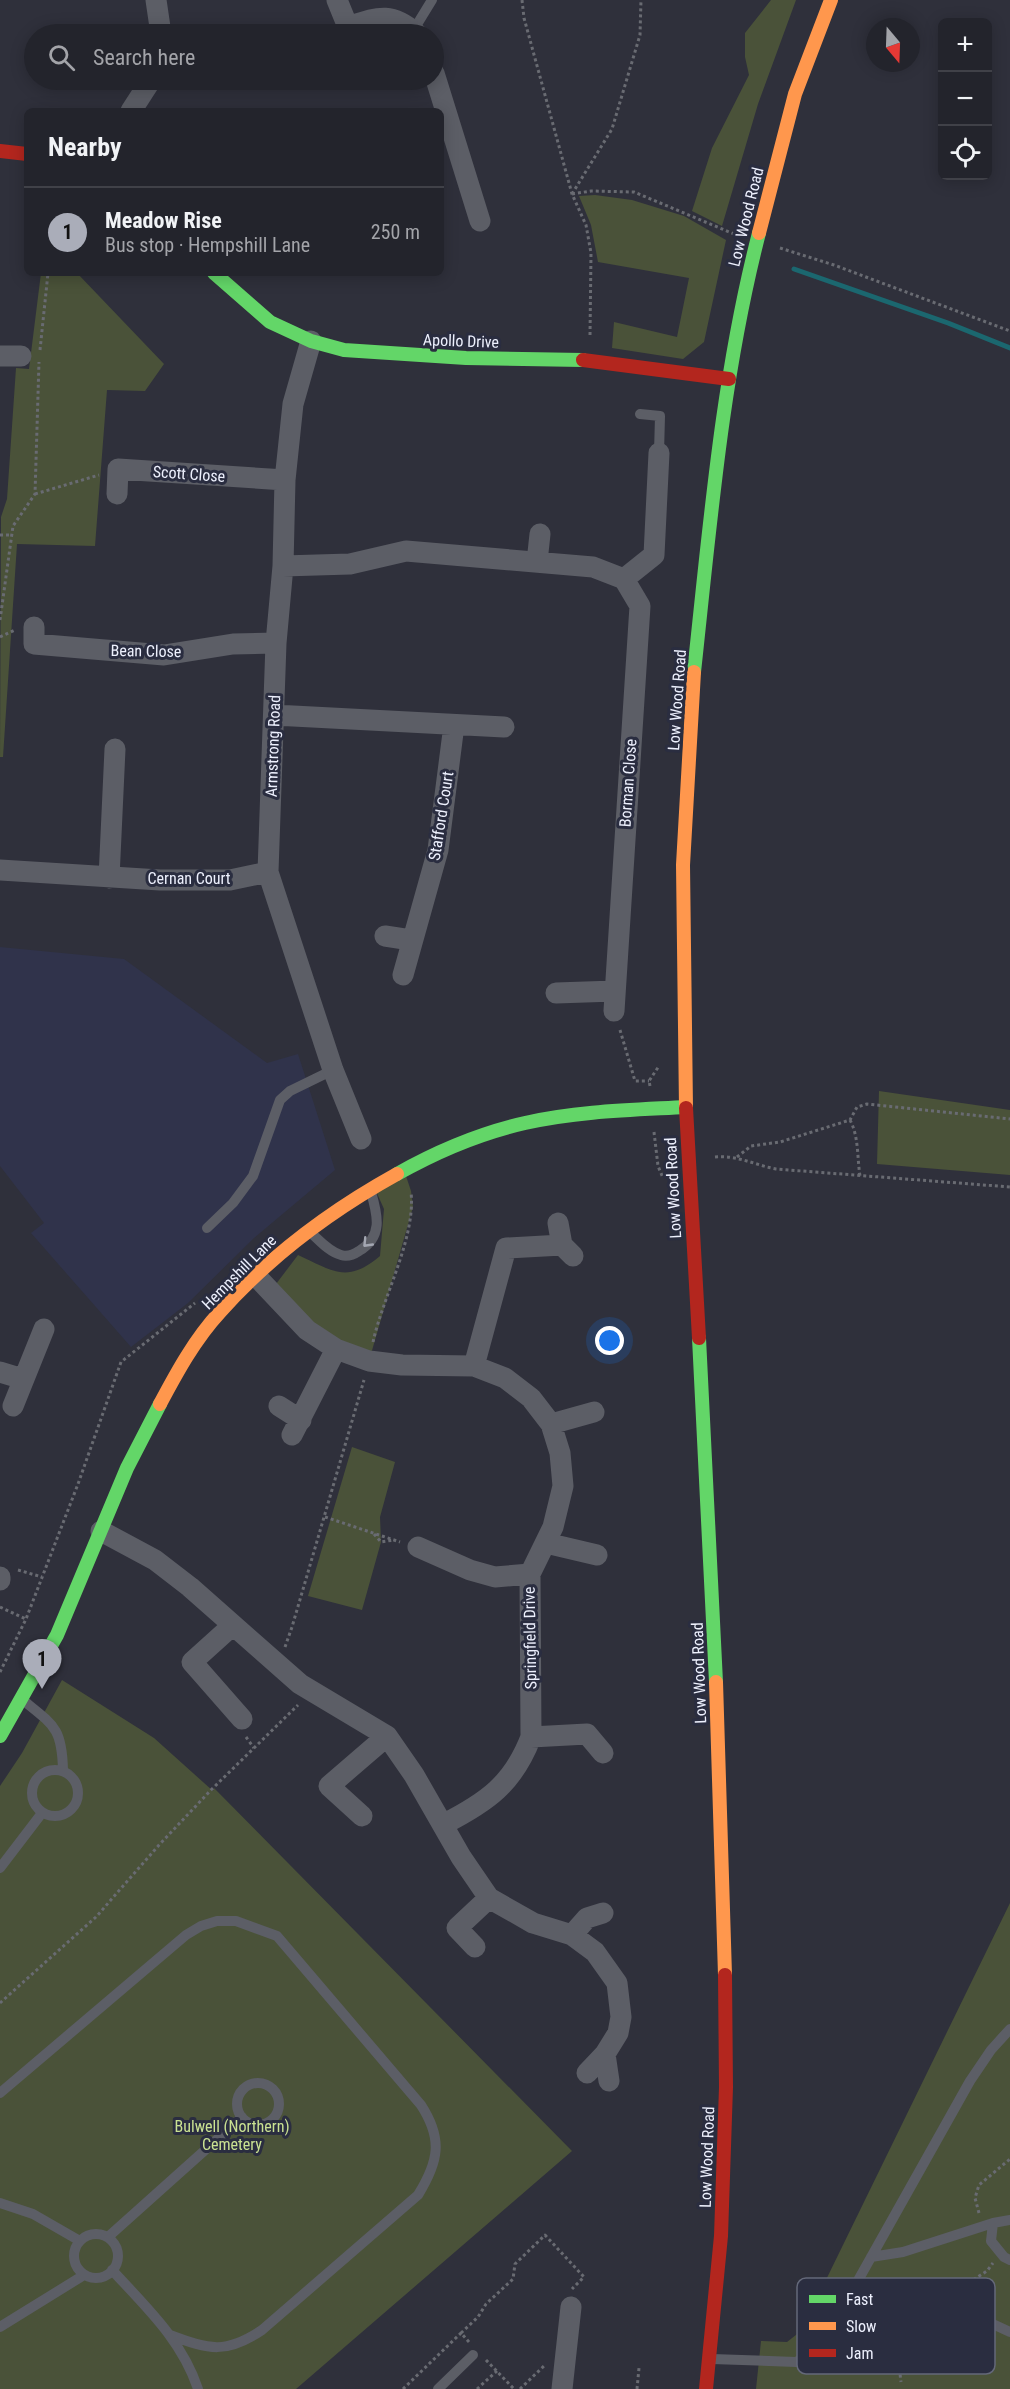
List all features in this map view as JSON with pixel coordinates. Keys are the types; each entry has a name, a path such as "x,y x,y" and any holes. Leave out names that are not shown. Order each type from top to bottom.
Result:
{"main road":[{"name":"Low Wood Road","path":"706,2389 721,2236 726,2087 725,1931 715,1639 686,1107 683,865 694,673 715,475 729,379 749,271 795,94 831,0"},
{"path":"0,151 24,154"},
{"name":"Apollo Drive","path":"217,276 270,322 311,341 344,350 404,355 590,360 729,379"},
{"name":"Hempshill Lane","path":"0,1736 57,1635 127,1468 180,1365 219,1312 256,1276 308,1230 370,1189 404,1170 468,1141 525,1123 578,1113 686,1107"}],"street":[{"path":"156,0 160,24"},
{"path":"337,0 345,24"},
{"path":"362,24 380,16 406,24"},
{"path":"133,108 145,90"},
{"path":"437,90 441,108"},
{"path":"444,123 448,143 480,221"},
{"name":"Armstrong Road","path":"311,341 293,404 285,480 283,566 276,644 268,872 333,1070 361,1139"},
{"path":"0,356 21,356"},
{"path":"283,566 350,564 406,551 593,567 624,579 654,555 659,453"},
{"path":"117,494 118,469"},
{"name":"Scott Close","path":"118,469 285,480"},
{"path":"537,562 540,534"},
{"name":"Borman Close","path":"614,1001 640,606 624,579"},
{"name":"Bean Close","path":"34,627 34,644 164,655 232,644 276,644"},
{"path":"274,716 504,727"},
{"name":"Stafford Court","path":"403,975 438,850 454,725"},
{"path":"109,878 115,749"},
{"name":"Cernan Court","path":"0,870 109,878 230,880 268,872"},
{"path":"385,936 411,940"},
{"path":"556,993 614,1001"},
{"path":"474,1366 506,1248 568,1250 558,1223"},
{"name":"Springfield Drive","path":"256,1276 307,1330 336,1349 369,1361 402,1365 474,1366 506,1378 531,1398 551,1424 560,1453 563,1486 553,1527 530,1574 531,1737 523,1758 504,1784 479,1806 444,1824"},
{"path":"13,1406 44,1329"},
{"path":"279,1406 296,1427 336,1349"},
{"path":"0,1372 23,1379"},
{"path":"551,1424 594,1412"},
{"path":"101,1531 155,1560 190,1587 278,1666 313,1692 387,1736 399,1751 444,1824 461,1857 489,1898 532,1923 572,1935 595,1952 617,1983 621,2016 618,2033 605,2054 587,2073"},
{"path":"546,1543 597,1555"},
{"path":"418,1547 470,1570 495,1577 530,1574"},
{"path":"233,1625 192,1662 242,1719"},
{"path":"531,1737 587,1734 603,1753"},
{"path":"362,1816 328,1786 387,1736"},
{"path":"475,1947 457,1928 489,1898"},
{"path":"572,1935 587,1918 603,1913"},
{"path":"605,2054 609,2080"},
{"path":"562,2389 572,2307"}],"lane":[{"path":"420,24 432,0"},
{"path":"639,414 660,416 659,453"},
{"path":"207,1228 233,1203 253,1176 280,1100 290,1091 333,1070"},
{"path":"308,1230 340,1255 349,1256 370,1244 376,1233 376,1208 370,1189"},
{"path":"21,1699 50,1723 59,1736 63,1770"},
{"path":"53,1769 63,1770 72,1776 78,1785 79,1796 75,1806 67,1813 57,1816 42,1813 32,1800 35,1780 43,1772 53,1769"},
{"path":"0,1869 42,1813"},
{"path":"0,2093 186,1935 201,1926 217,1921 236,1921 277,1936 421,2105 433,2124 436,2155 432,2169 418,2195 262,2330 246,2341 227,2348 213,2348 199,2346 170,2335"},
{"path":"859,2278 969,2081 991,2050 1010,2029"},
{"path":"261,2083 270,2086 276,2093 279,2103 278,2112 272,2120 255,2125 242,2117 237,2106 238,2096 243,2088 261,2083"},
{"path":"108,2237 242,2117"},
{"path":"0,2203 33,2214 80,2241"},
{"path":"871,2257 903,2252 1010,2220"},
{"path":"988,2225 992,2241 1010,2260"},
{"path":"0,2327 84,2275 101,2277 112,2270 118,2259 114,2243 108,2237 91,2234 80,2241 74,2252 74,2261 84,2275"},
{"path":"112,2270 182,2351 198,2389"},
{"path":"995,2325 1010,2332"},
{"path":"438,2389 476,2352"},
{"path":"709,2359 797,2362"}],"path":[{"path":"522,0 524,18 572,194 586,225 591,253 590,360"},
{"path":"572,194 612,129 640,35 641,0"},
{"path":"572,194 591,191 633,192 727,232"},
{"path":"757,241 834,265 1010,331"},
{"path":"0,620 11,535 17,518 35,494 40,355 48,276"},
{"path":"35,494 118,469"},
{"path":"0,535 11,535"},
{"path":"614,1001 635,1081 649,1081"},
{"path":"737,1157 751,1146 780,1142 850,1120 857,1107 867,1104 1010,1119"},
{"path":"651,1108 658,1166 665,1182"},
{"path":"850,1120 857,1132 860,1176"},
{"path":"710,1158 737,1157 756,1165 776,1169 1010,1187"},
{"path":"278,1666 292,1628 325,1517 374,1337 413,1207 411,1191 404,1170"},
{"path":"0,1672 26,1619 78,1484 121,1362 202,1297 219,1312"},
{"path":"325,1517 418,1547"},
{"path":"0,1578 13,1569 42,1577"},
{"path":"0,1607 26,1619"},
{"path":"0,2003 96,1917 211,1790 313,1692"},
{"path":"988,2225 975,2198 979,2185 1010,2159"},
{"path":"403,2389 478,2317 486,2304 513,2279 515,2264 545,2235 584,2277 566,2295 572,2307"},
{"path":"976,2278 987,2271 1000,2252"},
{"path":"461,2333 476,2352 514,2389"},
{"path":"637,2389 639,2368"},
{"path":"477,2389 497,2371"},
{"path":"900,2374 901,2382"}],"shaded area":[{"path":"0,947 124,959 267,1063 298,1054 335,1170 254,1238 188,1303 131,1347 31,1233 44,1223 0,1166"}],"green space":[{"path":"771,0 796,0 758,104 722,226 692,211 712,148 749,75 745,57 745,33"},
{"path":"595,195 632,200 684,216 726,240 704,342 683,359 612,348 614,322 677,337 689,278 598,262 591,225 579,196"},
{"path":"41,276 80,276 164,364 145,391 107,390 95,546 17,544 3,757 0,757 1,517 7,499 16,368 29,369"},
{"path":"879,1091 1010,1110 1010,1175 877,1164"},
{"path":"404,1170 411,1191 413,1207 369,1361 336,1349 273,1288 298,1255 340,1272 358,1270 380,1256 384,1209 376,1191"},
{"path":"352,1447 395,1462 380,1517 381,1542 362,1610 308,1596"},
{"name":"Bulwell (Northern) Cemetery","path":"62,1680 154,1738 213,1791 214,1788 572,2151 296,2389 0,2389 0,1786 22,1753"},
{"path":"1010,1903 1010,2389 756,2389 761,2341 787,2342 797,2334 797,2374 995,2374 995,2278 827,2278"}],"waterway":[{"path":"794,269 948,323 1010,348"}],"traffic: fast":[{"path":"694,672 726,396 735,341 759,233"},
{"path":"217,276 270,322 311,341 344,350 466,358 583,360"},
{"path":"397,1174 459,1144 525,1123 585,1113 686,1107"},
{"path":"699,1338 716,1682"},
{"path":"0,1736 57,1635 127,1468 160,1404"}],"traffic: slow":[{"path":"759,233 795,94 831,0"},
{"path":"686,1108 683,865 694,672"},
{"path":"160,1404 180,1368 211,1322 239,1291 303,1236 349,1203 397,1174"},
{"path":"716,1682 725,1975"}],"traffic: jam":[{"path":"0,151 24,154"},
{"path":"583,360 729,379"},
{"path":"686,1108 699,1338"},
{"path":"706,2389 721,2236 726,2087 725,1975"}],"place":[{"name":"Meadow Rise","path":"42,1689"}]}
